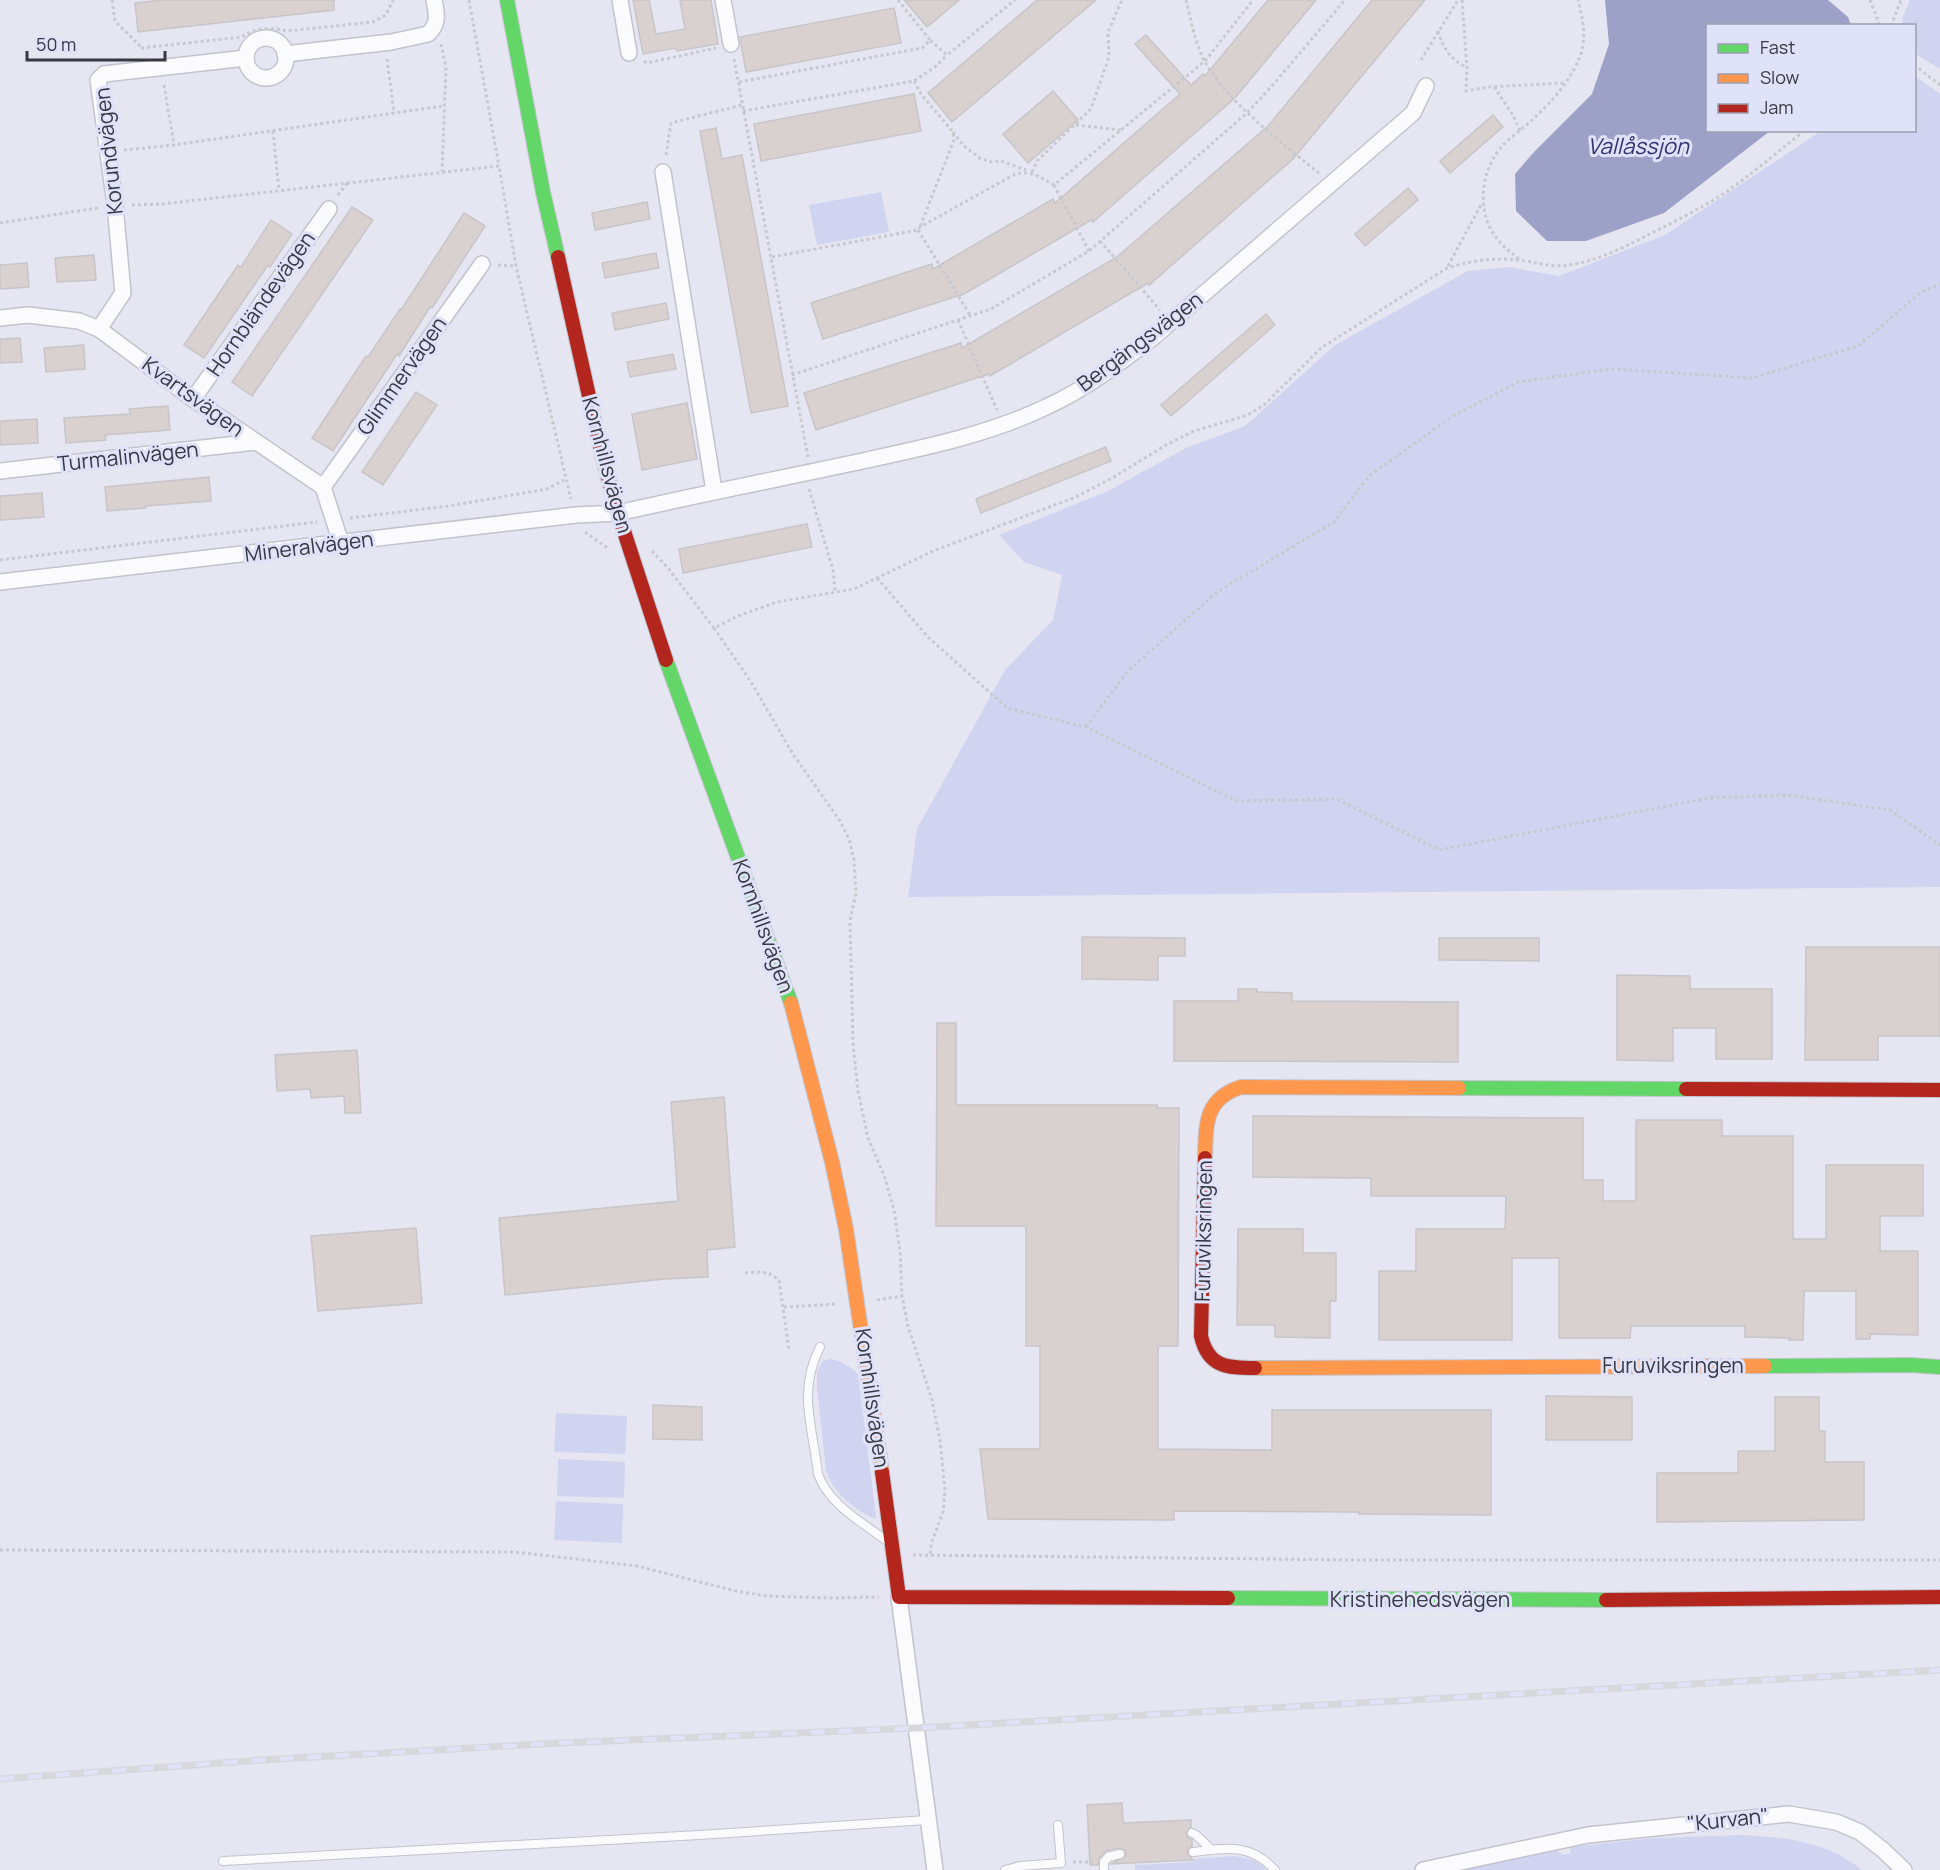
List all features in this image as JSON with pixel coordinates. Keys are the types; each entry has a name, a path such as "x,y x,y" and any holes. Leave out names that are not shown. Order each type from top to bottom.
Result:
{"street":[{"path":"285,54 416,38 428,34 437,16 434,0"},
{"name":"Kornhillsvägen","path":"507,0 543,192 618,513 671,676 788,992 832,1162 846,1229 894,1550 935,1870"},
{"path":"620,0 629,53"},
{"path":"723,0 731,44"},
{"path":"262,39 276,41 281,45 285,54 285,65 272,77 258,76 248,67 246,58 250,46 262,39"},
{"name":"Korundvägen","path":"99,329 123,293 115,205 98,80 104,74 246,58"},
{"name":"Bergängsvägen","path":"618,513 925,447 1003,425 1046,407 1112,368 1171,322 1413,113 1426,86"},
{"path":"663,172 714,491"},
{"name":"Hornbländevägen","path":"193,399 329,209"},
{"name":"Glimmervägen","path":"323,487 482,264"},
{"name":"Kvartsvägen","path":"0,318 28,315 79,321 99,329 193,399 323,487"},
{"name":"Turmalinvägen","path":"0,471 255,442"},
{"path":"323,487 342,543"},
{"name":"Mineralvägen","path":"0,582 576,515 618,513"},
{"name":"Furuviksringen","path":"1940,1090 1241,1087 1232,1089 1217,1098 1208,1113 1206,1123 1201,1336 1206,1354 1212,1360 1236,1368 1910,1365 1940,1367"},
{"name":"Kristinehedsvägen","path":"899,1597 1662,1600 1940,1597"},
{"name":"\"Kurvan\"","path":"1423,1870 1588,1835 1790,1814 1836,1822 1860,1832 1904,1870"}],"lane":[{"path":"820,1347 813,1361 807,1388 818,1474 822,1486 830,1497 894,1550"},
{"path":"223,1861 927,1820"},
{"path":"1005,1870 1020,1866 1061,1863 1058,1825"},
{"path":"1192,1833 1212,1850"},
{"path":"1192,1852 1251,1851 1264,1858 1275,1870"},
{"path":"1104,1866 1108,1857 1120,1854"}],"path":[{"path":"112,0 116,21 161,68 174,145"},
{"path":"141,48 242,37 248,32 262,30 287,31 373,22 386,15 393,0"},
{"path":"469,0 516,266 565,480 582,530 613,552 644,547 655,554 714,628 751,682 799,763 840,821 849,839 854,860 856,893 850,921 853,1044 858,1091 868,1138 885,1178 894,1210 900,1251 902,1296 908,1326 932,1400 940,1440 944,1480 943,1512 931,1544 930,1556"},
{"path":"898,0 930,40 947,56"},
{"path":"743,111 914,81 1015,0"},
{"path":"1032,172 1038,161 1091,109 1109,57 1108,32 1122,0"},
{"path":"1186,0 1204,61 1215,77 1247,112 1331,184"},
{"path":"1054,185 1204,61 1252,0"},
{"path":"792,375 991,309 1089,251 1247,112 1345,0"},
{"path":"1421,60 1460,0"},
{"path":"1460,0 1467,68 1466,91 1564,82"},
{"path":"1519,260 1501,244 1492,232 1483,202 1485,180 1495,156 1541,111 1574,69 1583,46 1583,21 1578,0"},
{"path":"1870,0 1879,24"},
{"path":"1892,24 1901,0"},
{"path":"432,30 441,45 446,68 442,171"},
{"path":"1438,31 1445,50 1467,68"},
{"path":"739,82 921,48 930,40"},
{"path":"384,42 394,113"},
{"path":"629,53 647,63 731,44 810,472 807,484 833,570 835,591"},
{"path":"1916,67 1940,85"},
{"path":"914,81 921,94 964,146 981,159 991,162 1001,161 1032,172 1054,185 1089,251"},
{"path":"1494,87 1510,110 1520,131"},
{"path":"663,172 671,123 742,105"},
{"path":"107,152 174,145 443,106"},
{"path":"1076,125 1121,130"},
{"path":"273,131 279,191"},
{"path":"919,228 953,147 953,132"},
{"path":"714,628 738,616 777,602 854,589 933,551 1076,496 1194,431 1248,415 1265,404 1321,348 1447,268 1466,262 1519,260 1549,266 1567,266 1640,240 1725,193 1802,132"},
{"path":"0,223 115,205 162,204 499,166"},
{"path":"771,257 919,228 1015,174 1032,172"},
{"path":"1447,268 1483,202"},
{"path":"919,228 971,316"},
{"path":"1100,242 1171,322"},
{"path":"1086,727 1128,671 1217,592 1334,522 1369,476 1453,416 1518,381 1612,369 1752,378 1858,346 1921,292 1940,284"},
{"path":"958,320 1003,425"},
{"path":"0,560 460,505 547,489 565,480"},
{"path":"877,578 928,639 1007,708 1086,727 1237,801 1336,800 1439,850 1709,798 1787,795 1890,810 1940,845"},
{"path":"746,1273 767,1272 779,1281 789,1349"},
{"path":"894,1550 930,1556 1354,1560 1940,1560"},
{"path":"0,1551 515,1552 637,1566 736,1591 766,1596 899,1597"},
{"path":"1061,1863 1104,1866"}],"shaded area":[{"path":"1910,0 1940,0 1940,69 1916,55 1916,24 1902,24"},
{"path":"1916,77 1940,94 1940,887 908,897 917,829 1005,670 1053,620 1062,575 1024,562 999,535 1108,491 1186,448 1245,426 1335,345 1468,271 1509,267 1559,276 1665,235 1820,132 1916,132"},
{"path":"881,192 889,232 817,245 809,205"},
{"path":"829,1359 845,1364 858,1374 875,1519 846,1500 834,1487 826,1471 817,1371 822,1362"},
{"path":"556,1413 627,1416 625,1454 554,1452"},
{"path":"558,1459 625,1462 624,1498 557,1496"},
{"path":"556,1501 623,1504 622,1543 554,1540"},
{"path":"1740,1835 1804,1842 1834,1853 1862,1870 1456,1870 1556,1850 1563,1855 1570,1853 1571,1847 1654,1838"},
{"path":"1235,1856 1257,1861 1267,1870 1135,1870 1135,1865 1193,1862 1193,1859"}],"water":[{"name":"Vallåssjön","path":"1605,0 1828,0 1848,17 1851,24 1706,24 1706,132 1769,132 1664,213 1586,241 1547,241 1516,211 1515,174 1592,94 1609,44"}],"building":[{"path":"162,0 334,0 334,10 138,32 135,3"},
{"path":"633,0 649,0 656,34 685,29 680,0 711,0 718,44 643,54"},
{"path":"904,0 959,0 927,27"},
{"path":"1037,0 1096,0 952,122 928,93"},
{"path":"1268,0 1316,0 1235,98 1093,222 1091,220 964,294 823,339 811,303 932,264 933,269 1053,199 1055,203 1180,94 1135,44 1146,35 1191,85 1203,74 1205,76"},
{"path":"1372,0 1425,0 1293,159 1149,285 1148,283 990,376 989,374 816,430 804,393 961,343 962,348 1117,257 1268,126"},
{"path":"894,8 901,43 746,72 740,37"},
{"path":"1053,91 1078,120 1028,163 1003,134"},
{"path":"914,94 921,131 761,161 754,124"},
{"path":"1493,115 1503,127 1450,173 1440,161"},
{"path":"716,128 722,159 742,155 788,406 751,413 700,131"},
{"path":"1408,188 1418,200 1365,246 1355,234"},
{"path":"647,202 650,219 595,230 592,213"},
{"path":"352,207 373,220 252,396 232,382"},
{"path":"464,213 485,226 432,308 430,307 399,356 397,354 333,451 312,438 366,356 368,357 401,310"},
{"path":"271,220 292,234 204,358 184,345 238,265 241,267"},
{"path":"656,253 659,268 605,278 602,263"},
{"path":"94,255 96,280 57,282 55,258"},
{"path":"27,263 29,287 0,289 0,265"},
{"path":"666,303 669,319 615,330 612,313"},
{"path":"1266,314 1275,325 1171,416 1161,405"},
{"path":"20,338 22,362 0,363 0,339"},
{"path":"84,345 85,369 46,372 44,348"},
{"path":"673,354 676,369 630,377 627,362"},
{"path":"416,392 437,405 383,485 362,472"},
{"path":"687,403 697,459 642,470 632,414"},
{"path":"168,406 170,430 105,435 106,440 66,443 64,418 130,414 129,409"},
{"path":"37,419 38,443 0,445 0,421"},
{"path":"1106,447 1111,461 981,513 976,499"},
{"path":"209,477 211,501 107,511 105,487"},
{"path":"42,493 44,517 0,520 0,496"},
{"path":"807,524 812,547 683,573 679,549"},
{"path":"1082,937 1185,938 1185,956 1158,956 1158,980 1082,979"},
{"path":"1439,938 1539,938 1539,961 1439,960"},
{"path":"1806,947 1940,947 1940,1036 1878,1036 1878,1060 1805,1060"},
{"path":"1617,975 1690,976 1690,989 1772,989 1772,1059 1716,1059 1716,1028 1673,1028 1673,1061 1617,1060"},
{"path":"1238,989 1292,993 1292,1001 1458,1002 1458,1062 1174,1061 1174,1001 1238,1001"},
{"path":"937,1023 956,1023 956,1105 1157,1105 1157,1108 1179,1108 1178,1346 1158,1346 1158,1449 1272,1450 1272,1410 1491,1410 1491,1515 1174,1511 1174,1520 988,1519 980,1449 1040,1449 1040,1346 1026,1346 1026,1226 936,1226"},
{"path":"357,1050 361,1113 345,1113 344,1096 311,1098 310,1089 277,1091 275,1055"},
{"path":"724,1097 735,1247 707,1250 708,1277 665,1279 505,1295 499,1218 678,1201 671,1102"},
{"path":"1253,1116 1583,1118 1583,1180 1603,1180 1603,1201 1636,1201 1636,1120 1722,1120 1722,1136 1793,1136 1793,1239 1826,1239 1826,1165 1923,1165 1923,1216 1880,1216 1880,1251 1918,1251 1918,1335 1870,1334 1870,1339 1856,1339 1856,1291 1804,1291 1803,1340 1745,1337 1745,1326 1631,1326 1630,1338 1559,1338 1559,1258 1512,1258 1512,1340 1379,1340 1379,1271 1416,1271 1416,1229 1505,1229 1506,1196 1371,1196 1371,1178 1253,1177"},
{"path":"416,1228 422,1303 318,1311 311,1236"},
{"path":"1238,1229 1303,1229 1303,1253 1336,1253 1336,1301 1330,1301 1330,1338 1275,1337 1275,1325 1237,1325"},
{"path":"1546,1396 1632,1397 1632,1440 1546,1440"},
{"path":"1775,1397 1819,1397 1819,1431 1825,1431 1825,1462 1864,1462 1864,1520 1657,1522 1657,1473 1738,1473 1738,1451 1775,1451"},
{"path":"653,1405 702,1407 702,1440 653,1439"},
{"path":"1122,1803 1123,1823 1191,1820 1191,1827 1186,1833 1187,1837 1192,1840 1192,1846 1187,1852 1193,1860 1110,1864 1126,1856 1125,1850 1119,1848 1106,1851 1099,1858 1098,1865 1090,1865 1087,1805"}],"railway":[{"path":"0,1779 262,1760 559,1743 916,1728 1940,1670"}],"traffic: fast":[{"path":"507,0 543,192 558,257"},
{"path":"666,660 791,1003"},
{"path":"1459,1088 1686,1089"},
{"path":"1765,1366 1910,1365 1940,1367"},
{"path":"1228,1598 1606,1600"}],"traffic: slow":[{"path":"791,1003 832,1162 846,1229 882,1472"},
{"path":"1205,1158 1207,1124 1214,1106 1229,1092 1241,1087 1459,1088"},
{"path":"1255,1368 1765,1366"}],"traffic: jam":[{"path":"558,257 603,459 618,513 666,660"},
{"path":"1686,1089 1940,1090"},
{"path":"1205,1158 1201,1336 1208,1354 1220,1364 1255,1368"},
{"path":"882,1472 899,1597 1228,1598"},
{"path":"1606,1600 1940,1597"}]}
